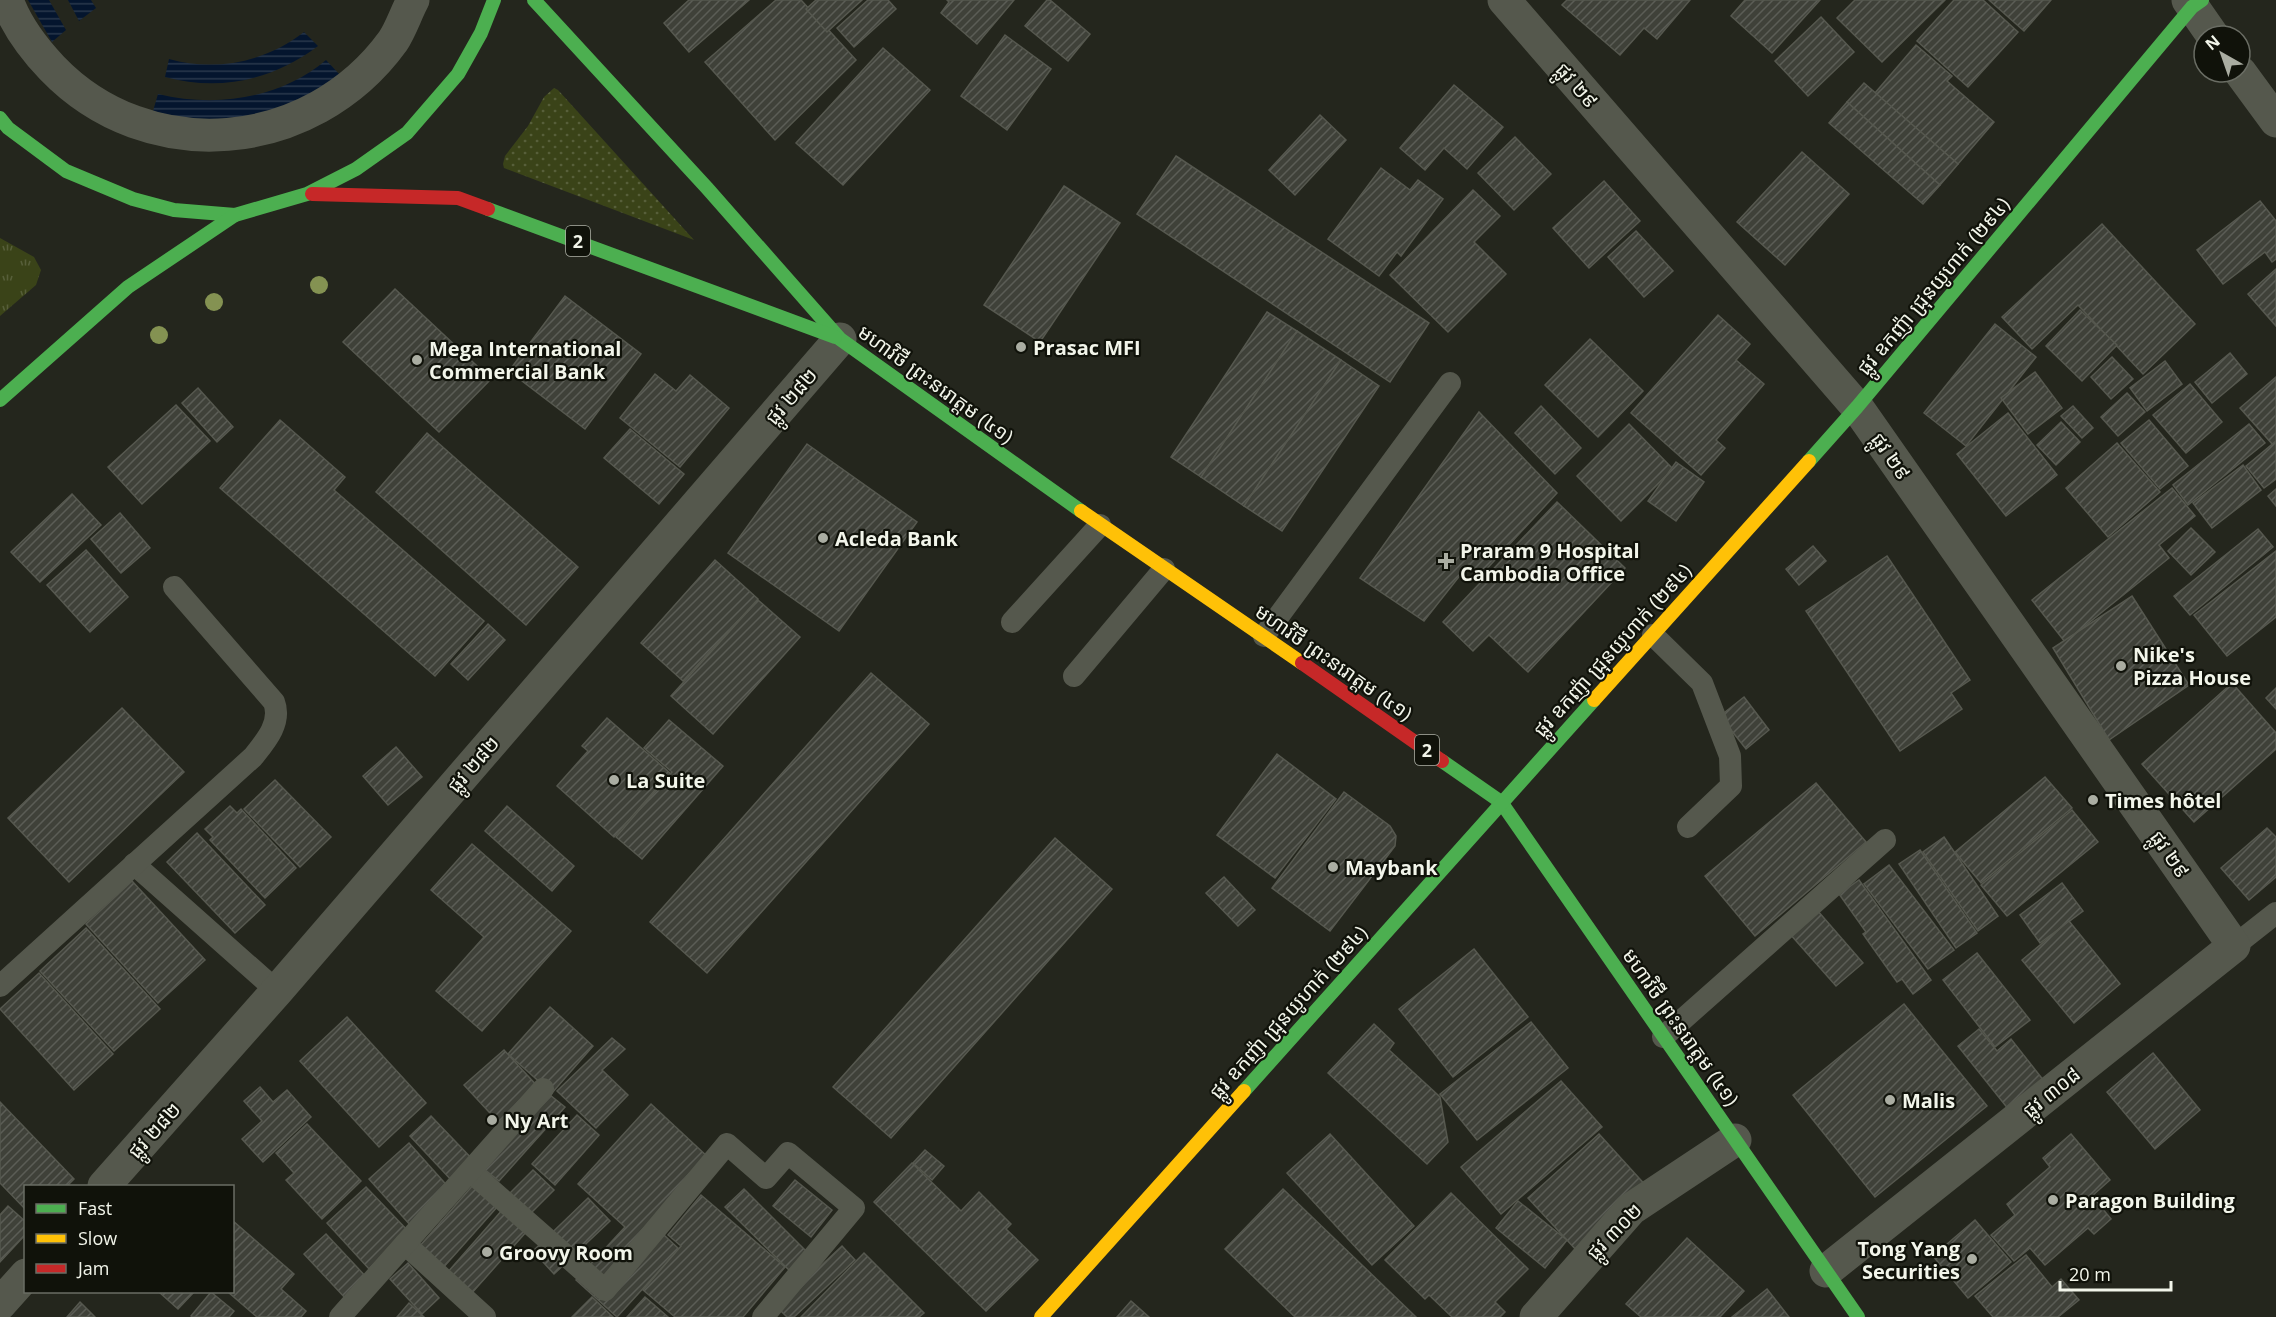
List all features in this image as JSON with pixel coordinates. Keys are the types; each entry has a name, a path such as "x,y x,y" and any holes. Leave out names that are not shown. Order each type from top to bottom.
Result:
{"main road":[{"name":"2","path":"0,118 8,128 66,171 133,199 174,210 235,215 307,194 356,169 407,133 458,74 481,33 494,0"},
{"name":"មហាវិថី ព្រះនរោត្តម (៤១)","path":"534,0 707,188 840,339 1100,525 1264,636 1501,802 1858,1317"},
{"name":"ផ្លូវ ឧកញ៉ា ជ្រុនយូហាក់ (២៩៤)","path":"1041,1317 1857,407 2194,2"},
{"name":"មហាវិថី ព្រះនរោត្តម (៤១)","path":"307,194 458,198 840,339"},
{"path":"0,400 128,287 235,215"}],"street":[{"path":"7,0 33,49 70,87 115,116 165,132 218,136 271,128 320,107 362,75 393,40 413,0"},
{"name":"ផ្លូវ ២៩","path":"1504,0 1857,407 2234,946"},
{"path":"2194,2 2206,24"},
{"path":"2249,84 2276,121"},
{"name":"ផ្លូវ ២៨២","path":"105,1185 277,991 840,339"},
{"name":"ផ្លូវ ៣០៨","path":"1826,1271 2234,946"},
{"name":"ផ្លូវ ៣០២","path":"1536,1317 1631,1209 1735,1140"},
{"path":"0,1304 24,1277"}],"lane":[{"path":"1264,636 1450,382"},
{"path":"1012,622 1100,525"},
{"path":"1074,676 1164,569"},
{"path":"0,986 253,757 266,741 276,717 274,702 174,587"},
{"path":"1653,635 1702,683 1730,756 1731,786 1688,827"},
{"path":"1663,1037 1885,840"},
{"path":"134,864 277,991"},
{"name":"ផ្លូវ ៣០៨","path":"2234,946 2276,913"},
{"path":"340,1317 543,1089"},
{"path":"471,1172 605,1290 727,1144 766,1178 789,1153 854,1208 763,1317"},
{"path":"405,1244 485,1317"}],"green space":[{"path":"554,88 694,240 504,168 505,156 528,126 544,97"},
{"path":"0,238 34,257 41,270 36,285 0,316"}],"water":[{"path":"28,0 49,0 66,30 52,42"},
{"path":"68,0 91,0 96,8 79,21"},
{"path":"304,32 318,46 301,58 264,75 226,83 206,83 165,77 169,59 204,64 240,62 273,51"},
{"path":"326,60 340,75 304,99 242,119 184,119 153,111 158,94 202,100 246,97 288,84"}],"building":[{"path":"689,0 749,0 689,52 664,23"},
{"path":"776,0 801,0 856,60 775,140 705,62"},
{"path":"816,0 862,0 827,32 806,9"},
{"path":"868,0 888,0 896,9 854,47 837,28"},
{"path":"947,0 1014,0 977,44 941,13 949,2"},
{"path":"1047,0 1050,0 1090,34 1068,61 1025,26"},
{"path":"1567,0 1690,0 1657,39 1644,28 1620,55 1562,5"},
{"path":"1745,0 1820,0 1772,53 1731,16"},
{"path":"1855,0 1945,0 1882,62 1837,18"},
{"path":"1954,0 1983,0 2018,32 1968,87 1917,41"},
{"path":"1989,0 2051,0 2024,31"},
{"path":"1821,17 1854,52 1808,96 1775,61"},
{"path":"1005,35 1051,69 1007,130 961,96"},
{"path":"1916,45 1952,76 1947,81 1994,122 1958,164 1875,93"},
{"path":"883,48 930,90 843,185 796,143"},
{"path":"1864,83 1958,164 1940,185 1847,102"},
{"path":"1454,85 1503,127 1467,169 1444,148 1425,170 1400,148"},
{"path":"1847,102 1940,185 1923,204 1829,123"},
{"path":"1320,115 1346,140 1295,195 1269,170"},
{"path":"1515,137 1551,174 1514,210 1478,173"},
{"path":"1802,152 1849,194 1785,265 1737,222"},
{"path":"1176,156 1429,323 1390,382 1137,214"},
{"path":"1381,168 1410,190 1418,180 1443,199 1401,256 1397,252 1379,276 1328,239"},
{"path":"1604,181 1640,221 1589,268 1553,228"},
{"path":"1064,186 1120,223 1040,342 984,305"},
{"path":"1473,190 1500,216 1474,242 1506,274 1448,332 1390,275"},
{"path":"2260,201 2276,221 2276,259 2272,262 2265,252 2223,284 2197,250"},
{"path":"2102,224 2195,324 2143,374 2078,305 2032,349 2002,317"},
{"path":"1636,231 1673,271 1644,297 1608,257"},
{"path":"2276,269 2276,326 2248,294"},
{"name":"Mega International Commercial Bank","path":"395,289 491,379 439,432 343,342"},
{"path":"565,296 641,354 585,429 509,371"},
{"path":"2080,310 2117,345 2082,381 2046,346"},
{"path":"1267,312 1297,331 1201,477 1171,457"},
{"path":"1718,315 1750,344 1736,360 1764,384 1716,440 1725,448 1701,475 1631,413"},
{"path":"1995,324 2036,357 1966,446 1924,413"},
{"path":"1297,331 1341,360 1244,506 1201,477"},
{"path":"1590,339 1643,391 1598,437 1545,385"},
{"path":"2230,353 2247,374 2212,403 2195,382"},
{"path":"2112,357 2133,379 2111,399 2091,377"},
{"path":"1341,360 1379,386 1282,531 1244,506"},
{"path":"2165,361 2182,384 2147,411 2130,388"},
{"path":"2035,372 2062,408 2028,434 2001,398"},
{"path":"655,374 676,391 690,375 729,408 680,467 620,418"},
{"path":"2276,377 2276,445 2274,446 2240,408"},
{"path":"2190,384 2222,422 2186,453 2153,415"},
{"path":"198,388 233,427 217,442 182,403"},
{"path":"2127,393 2145,412 2118,436 2101,417"},
{"path":"176,405 210,441 142,504 108,467"},
{"path":"1541,406 1581,448 1555,474 1515,433"},
{"path":"2073,406 2093,428 2082,438 2061,416"},
{"path":"1479,412 1557,493 1482,574 1469,564 1424,621 1360,578"},
{"path":"2008,413 2057,475 2006,516 1957,454"},
{"path":"280,420 345,477 334,490 484,621 435,676 220,488"},
{"path":"2149,420 2188,466 2160,489 2121,443"},
{"path":"2061,422 2080,442 2056,465 2037,445"},
{"path":"1629,424 1673,469 1621,521 1577,476"},
{"path":"2249,424 2265,443 2188,505 2173,485"},
{"path":"630,429 684,474 659,504 604,458"},
{"path":"427,433 578,567 526,625 376,492"},
{"path":"2276,441 2276,479 2264,488 2246,466"},
{"path":"2117,443 2160,492 2108,537 2066,488"},
{"name":"Acleda Bank","path":"807,444 917,522 839,631 728,553"},
{"path":"1676,462 1704,482 1676,521 1648,501"},
{"path":"2243,465 2261,490 2212,528 2193,503"},
{"path":"2172,488 2195,516 2159,545 2169,558 2065,642 2032,600"},
{"path":"2276,489 2276,506 2268,496"},
{"path":"72,494 101,525 40,582 11,552"},
{"path":"1557,502 1625,568 1528,672 1489,635 1473,651 1443,622"},
{"path":"120,513 150,548 121,573 91,539"},
{"path":"2191,528 2215,552 2191,575 2168,551"},
{"path":"2258,529 2273,547 2190,615 2174,596"},
{"path":"1813,546 1826,561 1799,585 1786,569"},
{"path":"86,550 128,597 90,632 47,585"},
{"path":"2276,551 2276,617 2227,656 2194,615"},
{"path":"1887,556 1970,680 1951,693 1962,709 1900,751 1806,611"},
{"path":"715,560 758,599 683,681 641,643"},
{"name":"Nike's Pizza House","path":"2132,596 2189,685 2109,740 2053,648"},
{"path":"758,600 800,637 713,734 671,696"},
{"path":"488,624 505,640 468,680 451,664"},
{"path":"871,673 929,724 707,973 650,922"},
{"path":"2232,683 2276,733 2276,749 2194,822 2142,764"},
{"path":"2276,688 2276,709 2266,698"},
{"path":"1744,697 1769,730 1746,749 1720,716"},
{"path":"122,708 184,772 69,882 8,818"},
{"name":"La Suite","path":"607,718 670,773 614,837 557,786 588,751 582,746"},
{"path":"669,720 723,766 642,859 616,837 672,772 644,748"},
{"path":"396,747 422,777 388,805 363,776"},
{"path":"1277,754 1336,799 1275,878 1217,835"},
{"path":"2045,777 2072,808 1981,883 1955,852"},
{"path":"275,780 331,837 300,867 244,809"},
{"path":"1816,783 1866,842 1755,936 1705,876"},
{"name":"Maybank","path":"1344,792 1390,826 1396,836 1395,846 1330,931 1272,888"},
{"path":"230,806 237,813 241,809 296,868 265,898 210,840 213,837 205,829"},
{"path":"507,806 574,866 552,891 485,831"},
{"path":"2072,810 2098,842 2007,916 1981,885"},
{"path":"2267,828 2276,837 2276,877 2249,900 2221,868"},
{"path":"197,833 265,905 235,933 167,862"},
{"path":"1944,837 1998,916 1978,931 1923,852"},
{"path":"1055,838 1112,889 891,1138 833,1087"},
{"path":"472,844 571,931 482,1031 436,991 484,937 431,890"},
{"path":"1920,850 1977,933 1956,948 1899,864"},
{"path":"1889,865 1954,950 1928,969 1864,884"},
{"path":"1224,877 1255,910 1238,926 1206,893"},
{"path":"1859,880 1931,980 1913,994 1902,979 1897,982 1863,934 1866,932 1839,894"},
{"path":"132,881 205,960 158,1003 86,924"},
{"path":"2062,883 2083,911 2040,943 2020,915"},
{"path":"1817,910 1863,963 1836,986 1790,934"},
{"path":"2069,921 2120,984 2074,1023 2022,960"},
{"path":"86,928 160,1009 114,1051 40,971"},
{"path":"1474,949 1528,1017 1453,1077 1399,1009"},
{"path":"1977,953 2030,1020 1995,1047 1943,980"},
{"path":"39,973 113,1054 74,1090 0,1009"},
{"name":"Malis","path":"1904,1004 1987,1106 1875,1197 1793,1095"},
{"path":"550,1007 593,1046 552,1093 508,1054"},
{"path":"347,1017 426,1103 379,1147 300,1061"},
{"path":"1531,1022 1568,1068 1477,1140 1440,1094"},
{"path":"1374,1024 1394,1043 1389,1050 1440,1097 1448,1142 1427,1164 1328,1073"},
{"path":"1979,1029 1997,1051 2011,1039 2044,1081 2009,1110 1958,1046"},
{"path":"612,1038 625,1049 602,1070 628,1095 596,1128 557,1091"},
{"path":"504,1050 540,1089 501,1125 464,1085"},
{"path":"2153,1053 2200,1110 2155,1149 2107,1092"},
{"path":"1561,1081 1602,1127 1501,1214 1461,1167"},
{"path":"260,1087 273,1102 287,1090 311,1117 263,1162 242,1139 262,1121 244,1101"},
{"path":"550,1095 565,1107 499,1181 484,1169"},
{"path":"0,1102 74,1179 68,1185 24,1185 24,1208 0,1183"},
{"path":"651,1104 710,1159 651,1223 679,1249 617,1317 576,1280 625,1227 578,1184"},
{"path":"577,1115 599,1135 555,1185 532,1164"},
{"path":"431,1116 476,1163 454,1183 410,1136"},
{"path":"307,1124 361,1181 322,1219 286,1180 294,1173 276,1153"},
{"path":"1330,1134 1414,1226 1372,1265 1287,1173"},
{"path":"1599,1134 1648,1188 1578,1252 1528,1198"},
{"name":"Paragon Building","path":"2071,1134 2110,1180 2092,1196 2111,1219 2094,1234 2088,1228 2045,1265 2030,1248 2014,1261 1991,1235 2015,1215 2007,1204 2050,1167 2043,1158"},
{"path":"409,1143 451,1190 411,1226 369,1179"},
{"path":"925,1150 944,1166 932,1180 913,1163"},
{"path":"912,1163 961,1211 979,1192 1011,1224 1006,1229 1038,1260 986,1311 874,1202"},
{"path":"533,1170 554,1190 526,1218 506,1197"},
{"path":"795,1180 832,1210 811,1237 773,1206"},
{"path":"474,1184 498,1206 442,1269 418,1248"},
{"path":"366,1187 410,1233 370,1270 327,1223"},
{"path":"744,1189 809,1254 791,1272 725,1207"},
{"path":"1283,1189 1416,1317 1295,1317 1225,1249"},
{"path":"1451,1193 1528,1269 1495,1302 1505,1312 1500,1317 1452,1317 1429,1295 1425,1299 1385,1260"},
{"path":"701,1195 785,1267 743,1317 675,1317 643,1290 681,1246 668,1235"},
{"path":"588,1198 610,1221 554,1274 533,1251"},
{"path":"1518,1201 1567,1240 1545,1268 1496,1228"},
{"path":"8,1206 24,1220 24,1236 0,1262 0,1215"},
{"name":"Groovy Room","path":"503,1209 527,1231 471,1294 447,1273"},
{"name":"Tong Yang Securities","path":"1975,1220 2011,1262 1968,1298 1933,1256"},
{"path":"234,1222 294,1274 281,1289 306,1311 301,1317 257,1317 229,1293 234,1293"},
{"path":"326,1234 369,1280 347,1300 304,1254"},
{"path":"1687,1238 1744,1291 1720,1317 1641,1317 1626,1304"},
{"path":"842,1246 855,1260 794,1317 787,1317 777,1307"},
{"path":"864,1253 924,1313 919,1317 801,1317"},
{"path":"2026,1255 2052,1287 2061,1279 2079,1300 2058,1317 1993,1317 1975,1296"},
{"path":"408,1263 439,1298 422,1314 390,1279"},
{"path":"1767,1289 1789,1317 1732,1317"},
{"path":"160,1293 193,1293 178,1309"},
{"path":"210,1293 234,1311 229,1317 191,1316"},
{"path":"592,1297 613,1317 572,1317"},
{"path":"645,1297 668,1317 627,1317"},
{"path":"1131,1301 1149,1317 1117,1317"},
{"path":"80,1302 95,1317 67,1317"},
{"path":"409,1303 424,1317 397,1317"}],"traffic: fast":[{"path":"0,118 8,128 66,171 133,199 174,210 235,215 307,194 356,169 407,133 458,74 481,33 494,0"},
{"path":"534,0 707,188 840,339 1081,511"},
{"path":"1809,461 1857,407 2192,7 2202,0"},
{"path":"488,209 835,337"},
{"path":"0,400 128,287 235,215"},
{"path":"1244,1091 1594,700"},
{"path":"1442,761 1501,802 1858,1317"}],"traffic: slow":[{"path":"1594,700 1809,461"},
{"path":"1081,511 1302,663"},
{"path":"1041,1317 1244,1091"}],"traffic: jam":[{"path":"312,194 458,198 488,209"},
{"path":"1302,663 1442,761"}],"place":[{"name":"Prasac MFI","path":"1021,347"},
{"name":"Mega International Commercial Bank","path":"417,360"},
{"name":"Acleda Bank","path":"823,538"},
{"name":"Praram 9 Hospital Cambodia Office","path":"1446,561"},
{"name":"Nike's Pizza House","path":"2121,666"},
{"name":"La Suite","path":"614,780"},
{"name":"Times hôtel","path":"2093,800"},
{"name":"Maybank","path":"1333,867"},
{"name":"Malis","path":"1890,1100"},
{"name":"Ny Art","path":"492,1120"},
{"name":"Paragon Building","path":"2053,1200"},
{"name":"Groovy Room","path":"487,1252"},
{"name":"Tong Yang Securities","path":"1972,1259"}]}
